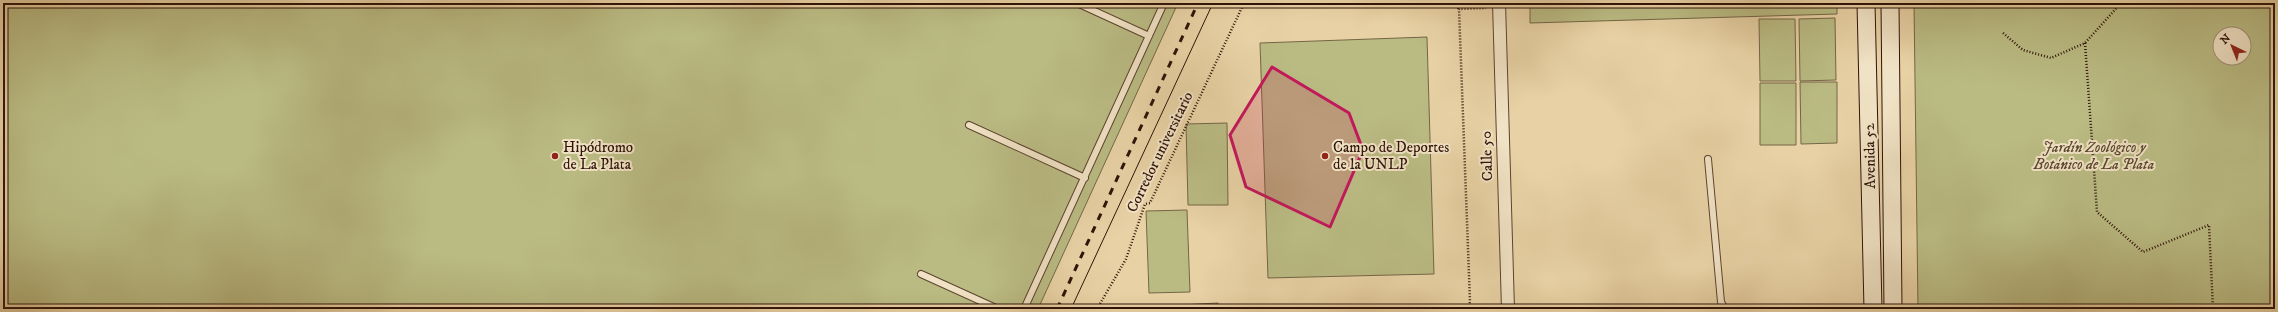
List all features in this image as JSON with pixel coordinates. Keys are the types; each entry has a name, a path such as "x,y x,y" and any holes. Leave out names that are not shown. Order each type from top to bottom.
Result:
{"main road":[{"name":"Avenida 52","path":"1866,3 1873,309"},
{"name":"Avenida 52","path":"1890,3 1893,309"}],"street":[{"name":"Calle 50","path":"1499,5 1508,309"}],"lane":[{"path":"1077,3 1149,36"},
{"path":"1024,309 1164,3"},
{"path":"969,125 1085,178"},
{"path":"1708,159 1721,302 1725,309"},
{"path":"921,274 998,309"}],"path":[{"name":"Corredor universitario","path":"1097,309 1126,259 1145,204 1150,203 1244,3"},
{"path":"1454,3 1459,9 1470,302 1468,309"},
{"path":"2003,33 2023,50 2051,58 2085,43 2121,3"},
{"path":"1459,9 1499,5"},
{"path":"2085,43 2097,212 2143,252 2208,225 2213,309"}],"highlighted area":[{"path":"1272,67 1349,113 1363,150 1330,227 1246,187 1230,135"}],"green space":[{"name":"Hipódromo de La Plata","path":"3,3 1178,3 1038,309 3,309"},
{"path":"1530,3 1837,3 1837,14 1530,23"},
{"name":"Jardín Zoológico y Botánico de La Plata","path":"1914,3 2275,3 2275,309 1918,309"},
{"path":"1835,18 1836,80 1800,81 1799,19"},
{"path":"1759,19 1795,19 1796,81 1760,81"},
{"path":"1427,37 1434,274 1268,278 1260,43"},
{"path":"1800,82 1837,82 1837,143 1801,144"},
{"path":"1760,83 1796,83 1796,145 1760,145"},
{"path":"1227,123 1228,205 1188,205 1186,124"},
{"path":"1187,210 1190,292 1149,293 1146,211"},
{"path":"1218,303 1219,309 1102,309"}],"tram line":[{"path":"1071,309 1213,3"}],"railway":[{"path":"1057,309 1198,3"}],"place":[{"name":"Hipódromo de La Plata","path":"555,156"},
{"name":"Campo de Deportes de la UNLP","path":"1325,156"}]}
